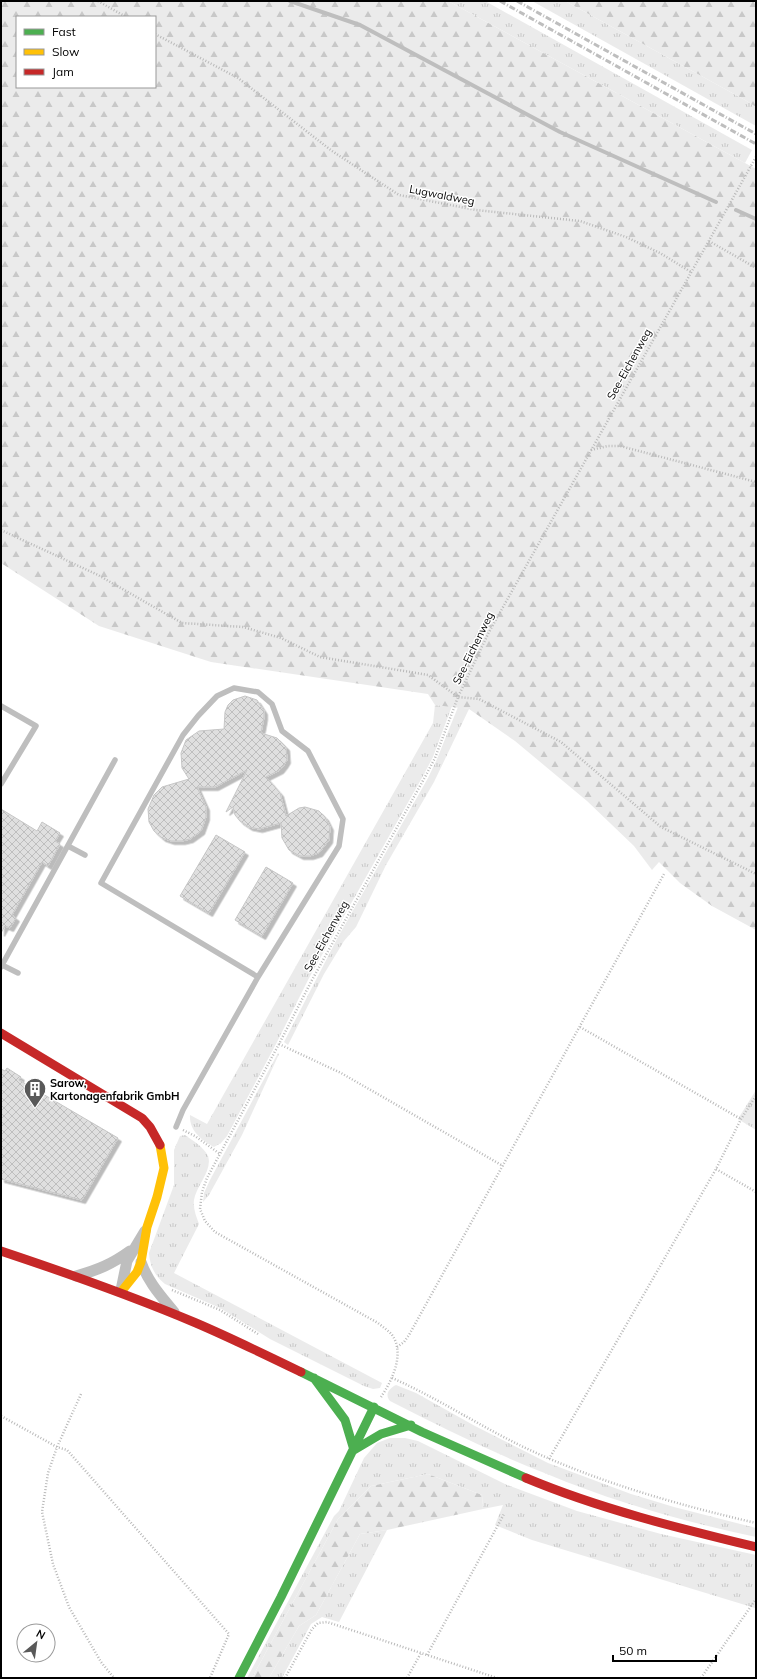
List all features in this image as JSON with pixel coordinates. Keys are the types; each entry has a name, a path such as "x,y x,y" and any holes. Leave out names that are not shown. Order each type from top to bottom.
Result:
{"main road":[{"path":"1,1033 121,1104 146,1122 160,1145 164,1168 159,1190 147,1227 141,1262 137,1272 120,1292"},
{"path":"1,1251 76,1276 176,1314 314,1378 507,1471 577,1498 636,1517 756,1547"},
{"path":"314,1378 345,1420 354,1450"},
{"path":"239,1678 282,1597 374,1407"},
{"path":"354,1450 381,1434 411,1425"}],"street":[{"path":"120,1292 127,1261 132,1250 147,1227"},
{"path":"76,1276 99,1270 115,1262 132,1250"},
{"path":"141,1262 145,1274 153,1287 176,1314"}],"lane":[{"path":"176,1127 183,1110 258,977 339,846 343,819 308,751 282,731 272,704 258,692 234,688 216,696 183,735 101,883 258,977"},
{"path":"1,706 36,726 1,784"},
{"path":"18,974 2,966 115,760"},
{"path":"68,846 85,855"}],"path":[{"path":"98,1 124,16"},
{"name":"Lugwaldweg","path":"156,35 238,78 332,151 399,195 476,210 580,220 626,237 660,253 691,272"},
{"name":"See-Eichenweg","path":"397,1347 392,1334 378,1323 215,1232 209,1226 202,1214 200,1201 202,1192 220,1154 312,980 435,758 458,697 489,632 756,157"},
{"path":"709,241 756,268"},
{"path":"590,450 608,446 620,446 756,482"},
{"path":"1,530 98,575 182,624 243,627 281,638 320,657 428,675 458,697 479,699 561,742 661,827 756,874"},
{"path":"382,1396 392,1378 397,1347 404,1342 409,1335 664,874"},
{"path":"580,1027 741,1119"},
{"path":"279,1044 341,1073 503,1166"},
{"path":"549,1459 716,1169 741,1119 756,1096"},
{"path":"176,1127 195,1136 220,1154"},
{"path":"716,1169 756,1192"},
{"path":"171,1289 220,1310 264,1337"},
{"path":"392,1378 418,1390 476,1423 549,1459 633,1491 695,1509 756,1523"},
{"path":"82,1394 57,1448 48,1473 42,1512 53,1564 69,1607 101,1662 114,1678"},
{"path":"1,1416 57,1448 66,1450 229,1634 210,1678"},
{"path":"427,1655 504,1514"},
{"path":"701,1678 756,1599"},
{"path":"285,1678 312,1629 318,1623 327,1622 497,1678"},
{"path":"407,1678 421,1653"}],"green space":[{"path":"1,1 448,1 756,169 756,930 712,906 680,883 659,862 652,870 634,846 587,801 515,741 469,709 435,705 428,694 211,662 99,626 1,563"},
{"path":"448,1 485,1 752,150 745,163"},
{"path":"532,1 565,1 745,100 756,107 756,126"},
{"path":"565,1 756,1 756,107 745,100"},
{"path":"435,705 452,706 433,757 309,978 227,1136 221,1143 214,1147 200,1138 194,1130 190,1120 190,1115 207,1124 433,723"},
{"path":"458,707 469,709 434,782 386,865 356,927 344,941 324,974 288,1045 284,1042 338,937 428,778"},
{"path":"278,1053 279,1054 242,1135 209,1195 203,1202 204,1193 210,1180"},
{"path":"756,1090 756,1130 738,1119"},
{"path":"185,1135 204,1150 209,1161 208,1167 194,1200 194,1209 199,1224 174,1273 382,1383 380,1388 373,1389 364,1386 270,1339 220,1308 165,1284 158,1278 152,1267 149,1253 174,1185 174,1150 180,1136"},
{"path":"396,1385 416,1393 475,1426 548,1463 631,1494 674,1507 756,1528 756,1537 676,1518 598,1494 527,1466 467,1439 390,1401 388,1394"},
{"path":"390,1438 405,1438 418,1441 507,1485 577,1511 661,1534 756,1555 756,1606 755,1608 532,1540 495,1525 503,1505 483,1509 482,1495 428,1474 371,1486 338,1519 252,1678 247,1678 334,1516 339,1511 364,1458 377,1443"},
{"path":"428,1474 482,1495 483,1509 387,1530 360,1534 316,1615 299,1626 269,1678 252,1678 338,1519 371,1486"},
{"path":"387,1530 339,1622 322,1617 311,1624 282,1678 269,1678 299,1626 316,1615 360,1534"}],"building":[{"path":"245,696 257,700 264,711 261,733 277,738 286,747 287,760 284,765 280,770 266,777 280,793 286,816 299,808 305,807 319,811 325,817 330,827 329,840 319,853 310,856 300,856 289,850 282,838 281,823 259,829 249,827 240,821 235,815 233,807 226,812 247,770 215,787 197,787 206,807 206,817 201,831 190,839 171,841 162,838 154,831 149,822 148,809 154,795 162,787 189,779 182,768 181,753 186,740 199,731 224,729 225,712 228,705 233,700"},
{"path":"1,809 37,831 42,822 60,833 55,841 60,844 48,866 42,862 12,915 16,918 10,928 5,926 1,933"},
{"path":"216,835 245,852 209,913 180,896"},
{"path":"266,867 293,883 262,936 235,920"},
{"name":"Sarow, Kartonagenfabrik GmbH","path":"7,1068 21,1077 19,1080 118,1138 82,1200 1,1179 1,1069 5,1071"}],"waterway":[{"path":"290,1 360,25 560,132 716,202"},
{"path":"736,210 756,219"}],"railway":[{"path":"500,1 756,144"},
{"path":"517,1 756,134"}],"traffic: fast":[{"path":"301,1372 422,1432 526,1478"},
{"path":"314,1378 345,1420 354,1450"},
{"path":"239,1678 281,1597 374,1407"},
{"path":"354,1450 381,1434 411,1425"}],"traffic: slow":[{"path":"121,1292 137,1272 141,1262 147,1227 157,1197 164,1168 160,1145"}],"traffic: jam":[{"path":"1,1033 142,1118 150,1127 160,1145"},
{"path":"1,1251 148,1303 196,1323 301,1372"},
{"path":"526,1478 611,1508 668,1525 756,1547"}],"place":[{"name":"Sarow, Kartonagenfabrik GmbH","path":"35,1108"}]}
